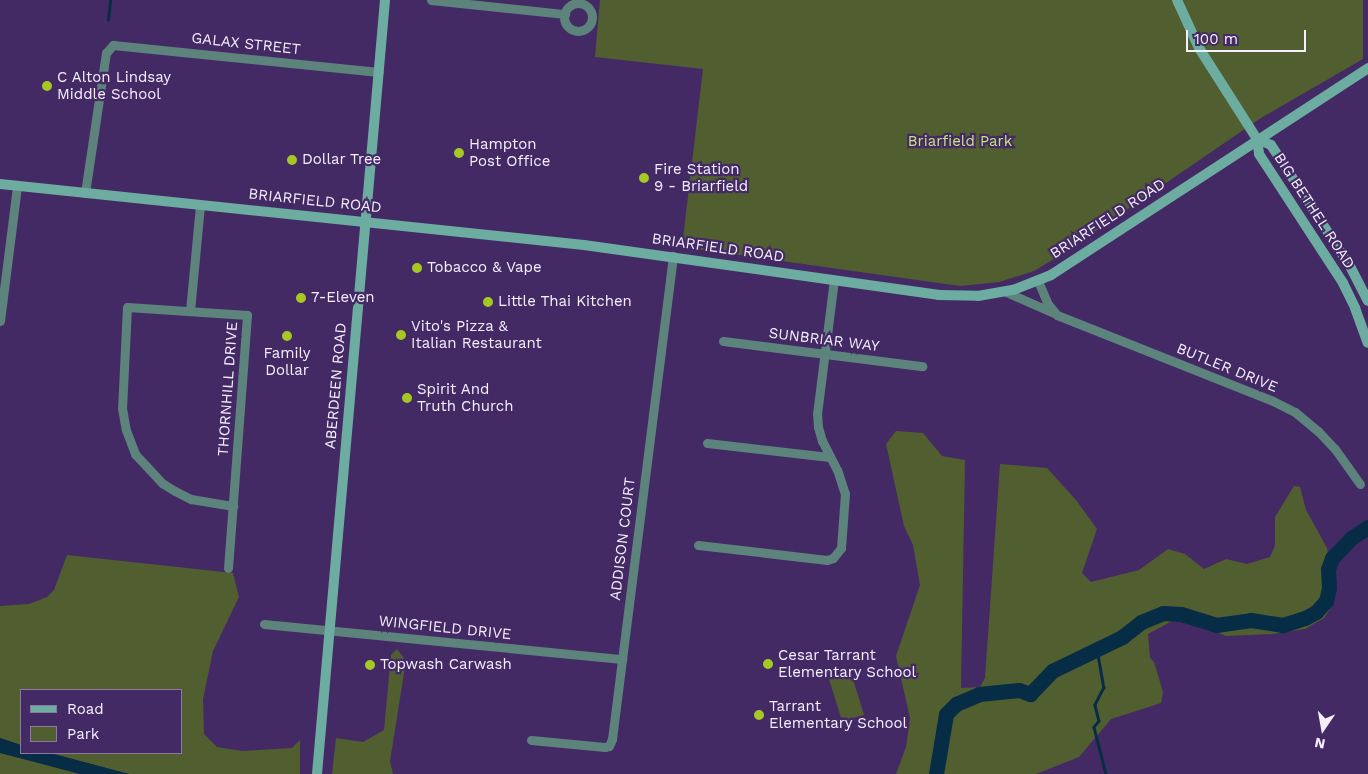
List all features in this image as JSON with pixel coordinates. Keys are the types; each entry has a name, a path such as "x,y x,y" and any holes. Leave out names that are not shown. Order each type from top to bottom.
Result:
{"main road":[{"name":"ABERDEEN ROAD","path":"318,774 385,0"},
{"path":"1177,0 1199,48 1257,139"},
{"name":"BRIARFIELD ROAD","path":"0,184 673,256 958,296 1006,292 1038,281 1368,68"},
{"name":"BIG BETHEL ROAD","path":"1257,139 1271,145 1350,266 1368,301"},
{"name":"BIG BETHEL ROAD","path":"1257,139 1259,154 1343,283 1368,343"}],"street":[{"path":"431,0 565,14"},
{"name":"GALAX STREET","path":"85,193 106,53 110,46 378,72"},
{"path":"0,322 17,186"},
{"path":"200,205 190,311 127,306 123,418 135,454 162,483 191,499 233,506"},
{"name":"ADDISON COURT","path":"531,740 600,747 609,746 612,739 673,256"},
{"path":"698,545 820,560 832,558 841,548 846,504 842,482 829,457 818,427 824,353 834,280"},
{"path":"1038,281 1048,304 1057,315"},
{"name":"BUTLER DRIVE","path":"1006,292 1057,315 1273,401 1295,412 1318,430 1335,449 1360,484"},
{"name":"THORNHILL DRIVE","path":"190,311 247,315 228,568"},
{"name":"SUNBRIAR WAY","path":"723,341 922,366"},
{"path":"707,443 829,457"},
{"name":"WINGFIELD DRIVE","path":"264,624 622,659"}],"green space":[{"name":"Briarfield Park","path":"600,0 1363,0 1363,59 1261,118 1062,254 1034,271 999,282 960,286 682,247 703,69 595,57"},
{"path":"896,431 923,433 942,456 965,460 961,688 980,687 985,678 1000,464 1047,468 1076,500 1097,529 1082,573 1091,582 1139,570 1168,549 1185,554 1204,569 1226,559 1247,564 1270,557 1275,546 1275,517 1294,486 1300,487 1306,510 1327,548 1333,578 1330,609 1324,618 1305,629 1273,634 1226,636 1194,623 1174,620 1148,634 1150,658 1154,662 1163,692 1161,703 1111,719 1079,757 1036,774 896,774 906,747 910,718 896,656 920,585 913,545 904,526 886,444"},
{"path":"67,555 233,573 239,597 213,651 203,699 204,734 217,747 242,751 292,748 300,740 300,774 129,774 54,754 182,754 182,689 20,689 20,745 0,738 0,606 29,604 47,597 54,590"},
{"path":"397,649 406,661 390,761 393,774 332,774 336,738 363,742 384,730 391,655"},
{"path":"851,673 864,715 842,721 829,679"},
{"path":"0,753 16,756 80,774 0,774"}],"water":[{"path":"0,738 20,745 20,754 54,754 129,774 80,774 0,753"}],"waterway":[{"path":"108,20 110,0"},
{"path":"936,774 946,714 956,704 979,694 1019,690 1030,694 1052,671 1122,637 1141,622 1163,613 1181,614 1216,625 1251,620 1283,625 1305,618 1316,612 1326,601 1329,588 1328,569 1332,558 1351,538 1368,527"},
{"path":"1097,649 1104,687 1095,705 1099,721 1094,727 1106,774"}],"place":[{"name":"C Alton Lindsay Middle School","path":"47,86"},
{"name":"Hampton Post Office","path":"459,153"},
{"name":"Dollar Tree","path":"292,160"},
{"name":"Fire Station 9 - Briarfield","path":"644,178"},
{"name":"Tobacco & Vape","path":"417,268"},
{"name":"7-Eleven","path":"301,298"},
{"name":"Little Thai Kitchen","path":"488,302"},
{"name":"Vito's Pizza & Italian Restaurant","path":"401,335"},
{"name":"Family Dollar","path":"287,336"},
{"name":"Spirit And Truth Church","path":"407,398"},
{"name":"Cesar Tarrant Elementary School","path":"768,664"},
{"name":"Topwash Carwash","path":"370,665"},
{"name":"Tarrant Elementary School","path":"759,715"}]}
